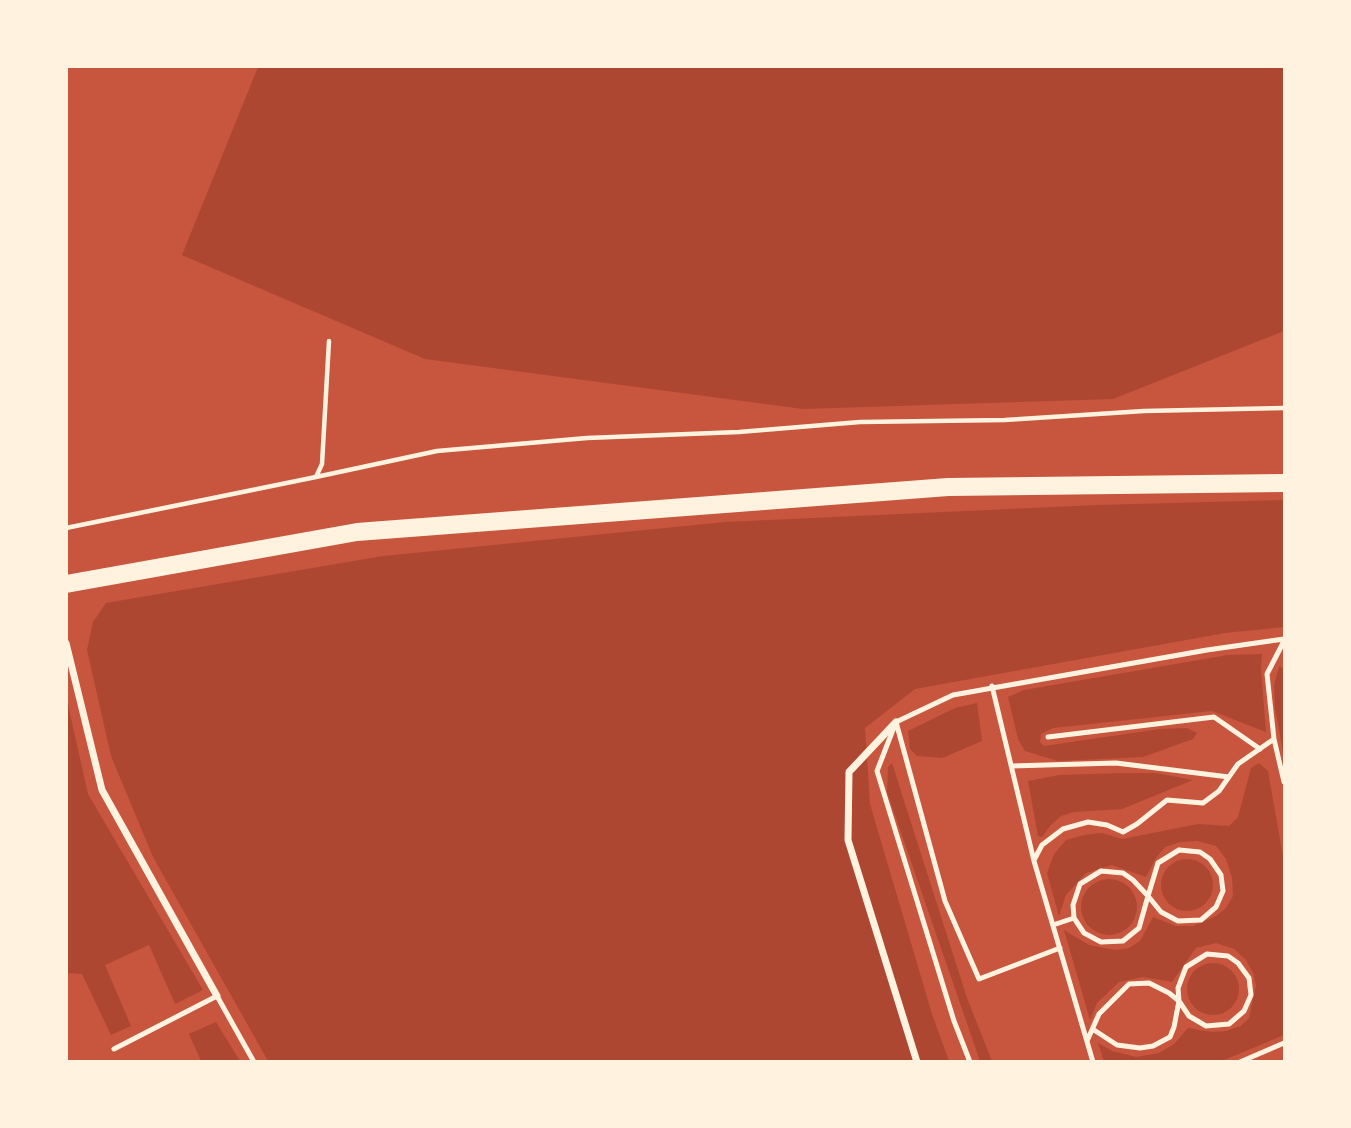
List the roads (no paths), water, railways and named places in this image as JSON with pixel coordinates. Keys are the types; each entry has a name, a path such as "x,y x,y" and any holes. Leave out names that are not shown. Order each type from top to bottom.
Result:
{"main road":[{"path":"66,584 357,532 948,487 1284,483"}],"street":[{"path":"66,643 102,790 217,996"},
{"path":"896,722 849,772 848,840 918,1062"}],"lane":[{"path":"970,1062 954,1021 877,771 896,722 953,695 992,686 1207,650 1284,640"},
{"path":"1284,640 1267,674 1274,739 1284,782"},
{"path":"992,686 1034,861 1093,1062"},
{"path":"1048,737 1214,717 1260,749"},
{"path":"896,722 945,901 979,979 1060,948"},
{"path":"1034,861 1042,845 1063,829 1088,822 1107,825 1123,832 1167,800 1203,803 1219,791 1238,764 1274,739"},
{"path":"1012,766 1116,764 1229,777"},
{"path":"1148,896 1123,873 1101,871 1080,884 1073,905 1074,918 1084,933 1101,943 1123,940 1139,928 1148,896 1158,863 1179,850 1200,852 1210,859 1221,875 1223,891 1216,907 1201,919 1178,922 1161,912 1148,896"},
{"path":"1053,925 1074,918"},
{"path":"1087,1041 1099,1014 1129,984 1149,983 1179,1001 1189,1016 1206,1026 1229,1024 1244,1011 1251,995 1249,978 1238,963 1228,956 1207,954 1186,967 1178,988 1179,1001 1170,1037 1153,1046 1140,1048 1117,1045 1094,1030"},
{"path":"114,1049 217,996 254,1062"},
{"path":"1240,1062 1284,1043"}]}
